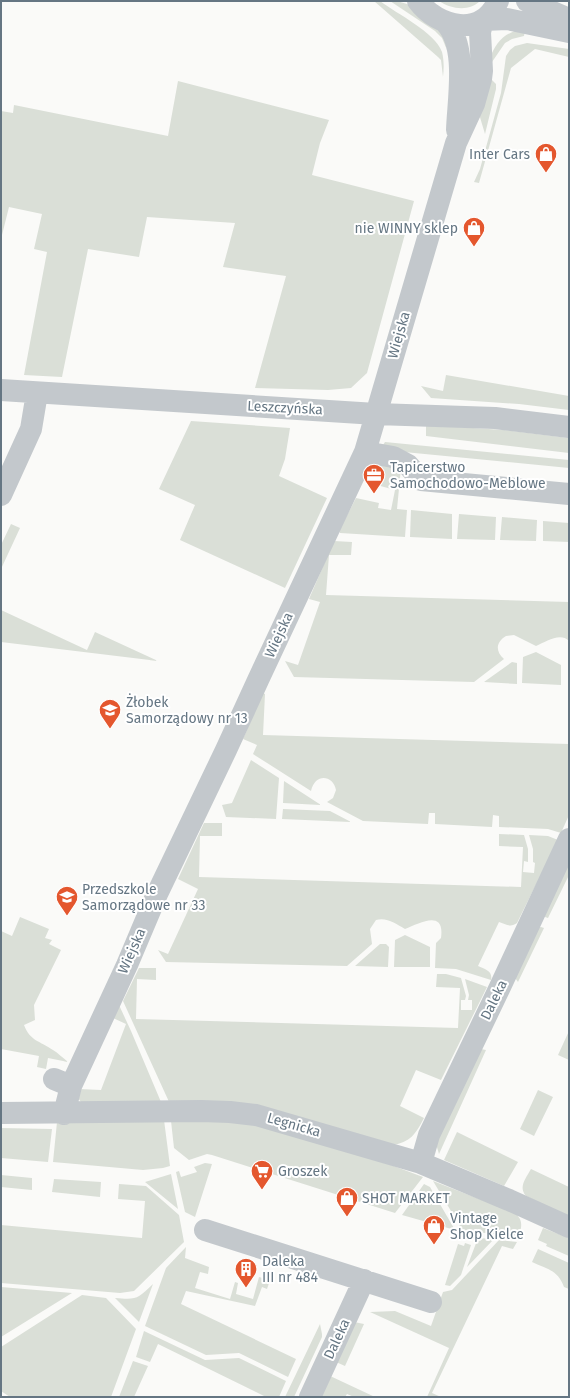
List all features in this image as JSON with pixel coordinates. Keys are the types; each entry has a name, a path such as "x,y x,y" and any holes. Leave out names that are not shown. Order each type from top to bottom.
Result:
{"street":[{"path":"418,1 427,11 446,23 464,25 482,20 490,14 498,1"},
{"path":"527,1 569,19"},
{"path":"482,20 507,19 569,32"},
{"name":"Wiejska","path":"64,1114 62,1082 127,965 157,894 365,452 456,143 474,104 481,79 480,32 482,20"},
{"name":"Wiejska","path":"446,23 452,30 457,42 459,57 460,70 456,143"},
{"name":"Leszczyńska","path":"1,390 376,414 495,418 569,427"},
{"path":"1,494 30,429 37,393"},
{"path":"365,452 393,458 408,465 421,480 569,494"},
{"name":"Daleka","path":"421,1163 429,1136 569,839"},
{"name":"Legnicka","path":"1,1113 64,1114 208,1111 256,1115 421,1163 569,1227"},
{"path":"205,1230 431,1302"},
{"name":"Daleka","path":"310,1397 364,1280"}],"shaded area":[{"path":"374,1 380,1 432,37 442,52 444,64 443,77 441,60"},
{"path":"390,1 397,1 407,4 439,30 445,38 447,50 442,38 435,31"},
{"path":"439,1 480,1 471,7 460,8 449,6"},
{"path":"515,31 525,31 524,36 512,39 505,43 492,62 490,58 496,45 502,38"},
{"path":"527,43 569,49 569,57 535,49 511,68 479,183 474,182 480,169 501,93 506,56 515,46"},
{"path":"490,78 496,84 496,89 485,134 479,114"},
{"path":"178,81 329,120 320,143 312,175 414,201 367,373 351,388 328,390 255,388 286,276 223,267 235,223 147,217 139,257 88,249 62,377 24,375 47,252 34,249 42,214 9,207 1,239 1,111 13,113 14,105 168,136"},
{"path":"446,375 569,396 569,410 519,404 431,398 421,386 443,391"},
{"path":"191,421 290,428 285,459 279,476 327,498 285,588 180,540 195,505 159,489"},
{"path":"426,425 504,430 569,438 569,453 426,436"},
{"path":"385,442 569,460 569,468 404,452 383,445"},
{"path":"371,463 401,468 397,509 407,510 405,537 340,533 339,531 356,498 379,503 378,508 391,510 395,490 366,482 365,478"},
{"path":"411,510 452,514 452,539 410,537"},
{"path":"459,514 496,517 495,540 457,539"},
{"path":"502,517 537,520 536,541 500,540"},
{"path":"543,521 569,523 569,542 543,541"},
{"path":"11,524 20,528 1,569 1,545"},
{"path":"334,541 352,542 351,555 329,555 326,595 569,602 569,641 561,637 548,640 536,646 514,635 506,636 500,641 498,647 499,653 504,659 474,682 294,677 285,661 298,665 320,602 309,599"},
{"path":"1,610 87,650 95,632 158,661 1,642"},
{"path":"536,652 561,665 561,685 522,683 523,657"},
{"path":"512,662 517,663 517,684 484,682"},
{"path":"263,693 265,694 263,735 569,744 569,815 561,833 548,829 499,827 499,816 493,815 492,827 435,824 435,813 429,813 428,824 363,821 327,802 333,798 336,790 334,785 328,779 324,778 316,781 311,791 253,754 257,745 243,739"},
{"path":"251,760 279,778 276,819 226,817 222,805 232,803"},
{"path":"284,781 321,805 283,803"},
{"path":"283,809 330,811 351,822 282,819"},
{"path":"204,823 222,823 222,836 200,836 199,877 521,887 523,847 499,846 499,834 524,835 528,849 528,862 524,861 523,872 534,873 535,863 533,862 533,849 529,835 548,836 558,840 517,923 506,925 499,922 478,966 490,972 491,980 456,969 435,968 436,943 441,938 441,929 439,924 430,920 405,929 388,920 376,920 370,929 372,944 347,966 166,962 158,950 168,954 198,889 178,879"},
{"path":"569,863 569,875 548,918 545,917 543,911"},
{"path":"20,917 49,929 45,938 52,940 49,944 61,950 34,1005 35,1020 24,1025 32,1038 55,1051 68,1062 48,1058 46,1069 37,1067 39,1056 1,1049 1,931 12,936"},
{"path":"535,928 544,928 518,982 513,975"},
{"path":"405,935 430,947 430,967 394,967 395,940"},
{"path":"380,944 386,944 389,947 388,967 355,966"},
{"path":"139,968 156,968 156,980 137,979 136,1019 458,1028 460,988 436,987 437,974 446,974 461,978 466,996 465,1000 461,1000 461,1010 472,1010 472,1000 468,1000 469,995 465,979 487,987 441,1080 416,1070 400,1106 424,1118 415,1133 408,1140 391,1145 170,1104 123,1001"},
{"path":"119,1005 161,1102 81,1102 78,1098 79,1089 101,1090 126,1024 113,1018"},
{"path":"569,1031 569,1060 558,1055"},
{"path":"481,1049 486,1050 439,1154 436,1144"},
{"path":"538,1090 553,1097 534,1136 520,1129"},
{"path":"164,1120 170,1166 143,1170 53,1162 57,1122"},
{"path":"224,1120 254,1124 391,1165 423,1177 395,1213 212,1155 207,1154 189,1160 174,1148 171,1121"},
{"path":"1,1128 52,1129 48,1162 1,1158"},
{"path":"457,1132 518,1162 504,1186 444,1160"},
{"path":"205,1163 212,1164 195,1217 185,1212 176,1172 179,1171 181,1177 197,1172 194,1167"},
{"path":"531,1169 569,1187 569,1217 526,1196 523,1186"},
{"path":"171,1174 178,1209 145,1182"},
{"path":"1,1175 32,1178 32,1190 1,1187"},
{"path":"54,1179 101,1182 100,1197 52,1192"},
{"path":"433,1181 515,1213 521,1223 519,1236 463,1231"},
{"path":"119,1184 146,1186 179,1215 184,1242 134,1291 120,1293 1,1283 1,1225 142,1238 145,1201 118,1199"},
{"path":"424,1184 430,1187 455,1230 402,1215"},
{"path":"543,1228 569,1238 569,1256 546,1246 547,1244 538,1240"},
{"path":"478,1238 494,1239 467,1267"},
{"path":"499,1240 517,1242 513,1249 502,1246 432,1393 441,1397 427,1397 449,1348 370,1312 395,1311 431,1326 443,1292 452,1290"},
{"path":"465,1243 471,1245 461,1275 450,1286 445,1285 458,1244 464,1246"},
{"path":"186,1247 185,1258 209,1267 208,1274 200,1272 195,1288 230,1299 235,1282 238,1283 236,1294 253,1299 259,1277 270,1280 267,1289 262,1287 255,1306 186,1291 181,1304 296,1359 288,1377 239,1353 206,1355 145,1326 166,1268"},
{"path":"538,1249 569,1263 569,1289 564,1287 562,1281 555,1273 532,1262"},
{"path":"153,1284 139,1322 115,1298 128,1299 140,1296"},
{"path":"1,1287 72,1293 1,1337"},
{"path":"82,1295 106,1298 136,1329 111,1397 10,1397 1,1391 1,1347"},
{"path":"354,1322 364,1324 345,1366 336,1362"},
{"path":"320,1324 322,1337 294,1397 285,1397"},
{"path":"144,1331 205,1360 239,1358 286,1381 279,1397 266,1397 158,1344 150,1362 136,1357"},
{"path":"133,1361 148,1366 134,1397 119,1397"},
{"path":"328,1375 375,1397 354,1397 347,1394 345,1397 318,1397"}],"place":[{"name":"Inter Cars","path":"546,174"},
{"name":"nie WINNY sklep","path":"474,248"},
{"name":"Tapicerstwo Samochodowo-Meblowe","path":"374,494"},
{"name":"Żłobek Samorządowy nr 13","path":"110,730"},
{"name":"Przedszkole Samorządowe nr 33","path":"67,916"},
{"name":"Groszek","path":"262,1190"},
{"name":"SHOT MARKET","path":"347,1218"},
{"name":"Vintage Shop Kielce","path":"434,1246"},
{"name":"Daleka III nr 484","path":"246,1288"}]}
